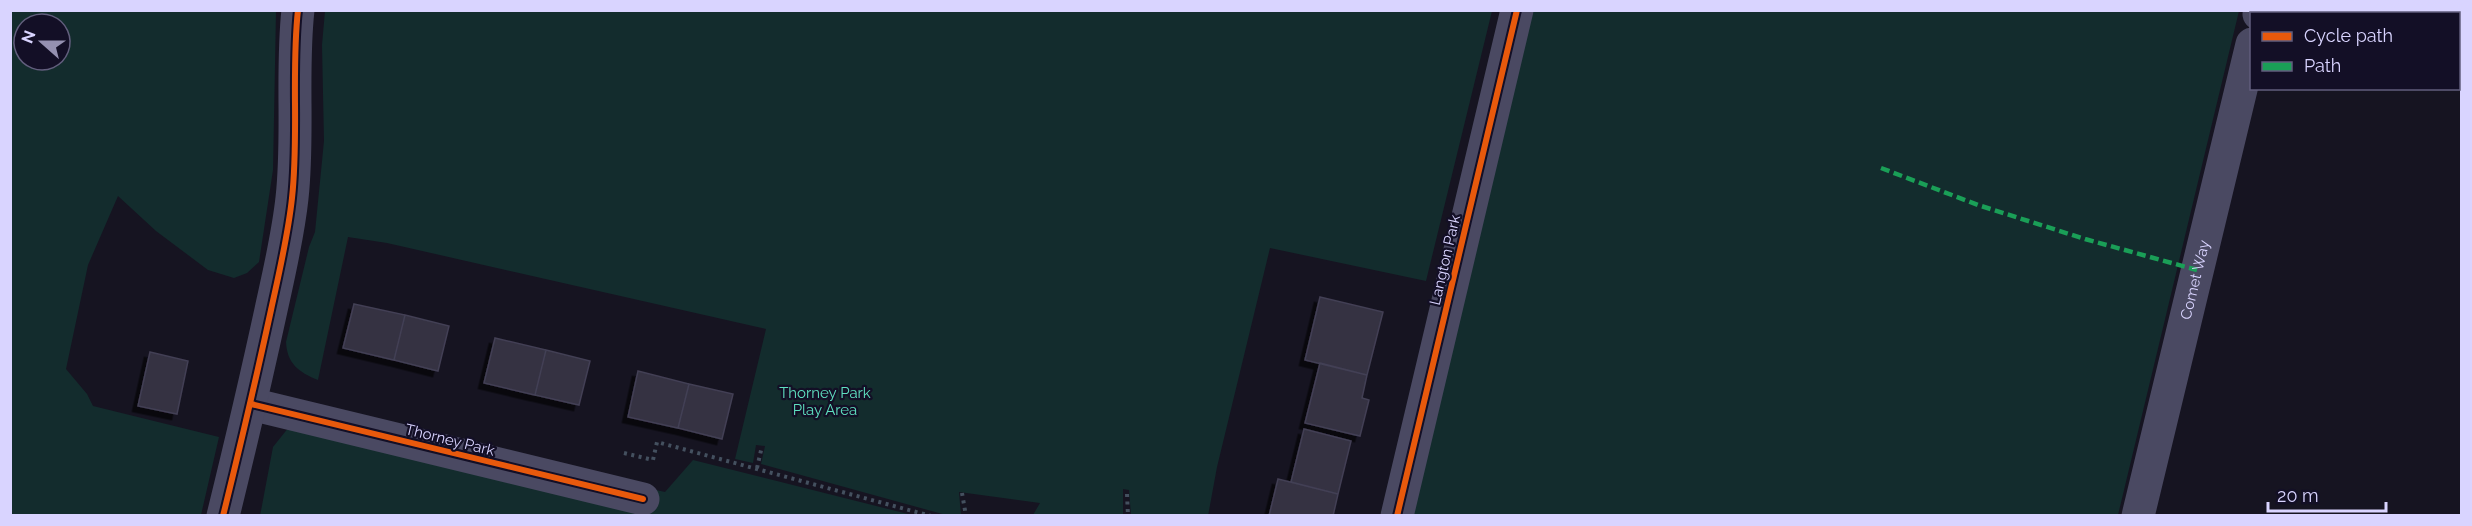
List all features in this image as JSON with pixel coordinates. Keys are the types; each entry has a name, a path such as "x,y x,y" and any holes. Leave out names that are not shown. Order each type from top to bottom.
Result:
{"street":[{"path":"223,516 251,404 284,248 292,198 296,131 294,39 298,10"},
{"name":"Langton Park","path":"1397,516 1516,10"},
{"name":"Comet Way","path":"2138,516 2250,52"},
{"name":"Thorney Park","path":"251,404 643,499"}],"path":[{"path":"623,453 653,460 657,442 931,516"},
{"path":"757,468 762,446"},
{"path":"962,493 966,516"},
{"path":"1127,494 1128,516"}],"green space":[{"name":"Thorney Park Play Area","path":"325,10 1492,11 1426,281 1270,248 1217,467 1208,516 1131,515 1129,490 1123,489 1123,515 1033,515 1040,503 959,492 961,515 946,515 761,464 765,446 756,445 753,463 735,459 766,329 387,243 348,237 318,380 305,374 291,361 286,342 309,247 315,232 324,141 322,45"},
{"path":"10,11 276,11 273,170 259,262 247,273 234,278 208,270 156,231 118,196 88,265 66,369 87,394 93,406 219,437 201,515 11,515"},
{"path":"1533,11 2239,11 2118,515 1410,516"},
{"path":"289,427 548,466 665,492 693,460 912,515 260,516 273,447"}],"building":[{"path":"1320,297 1383,312 1367,375 1305,360"},
{"path":"354,304 405,315 394,360 343,348"},
{"path":"405,315 449,326 438,371 394,360"},
{"path":"495,338 546,350 535,395 484,383"},
{"path":"546,350 590,361 579,405 535,395"},
{"path":"150,352 188,361 177,414 138,406"},
{"path":"1320,363 1367,375 1362,398 1369,400 1360,436 1305,423"},
{"path":"638,371 689,384 678,428 628,417"},
{"path":"689,384 733,394 722,439 678,428"},
{"path":"1304,429 1351,441 1338,494 1291,482"},
{"path":"1278,479 1338,494 1333,516 1269,516"}],"marked path":[{"path":"1881,168 1978,205 2085,239 2197,270"}],"cycle path":[{"path":"223,516 265,336 290,212 295,151 295,57 298,10"},
{"path":"1397,516 1517,10"},
{"path":"251,404 643,499"}]}
